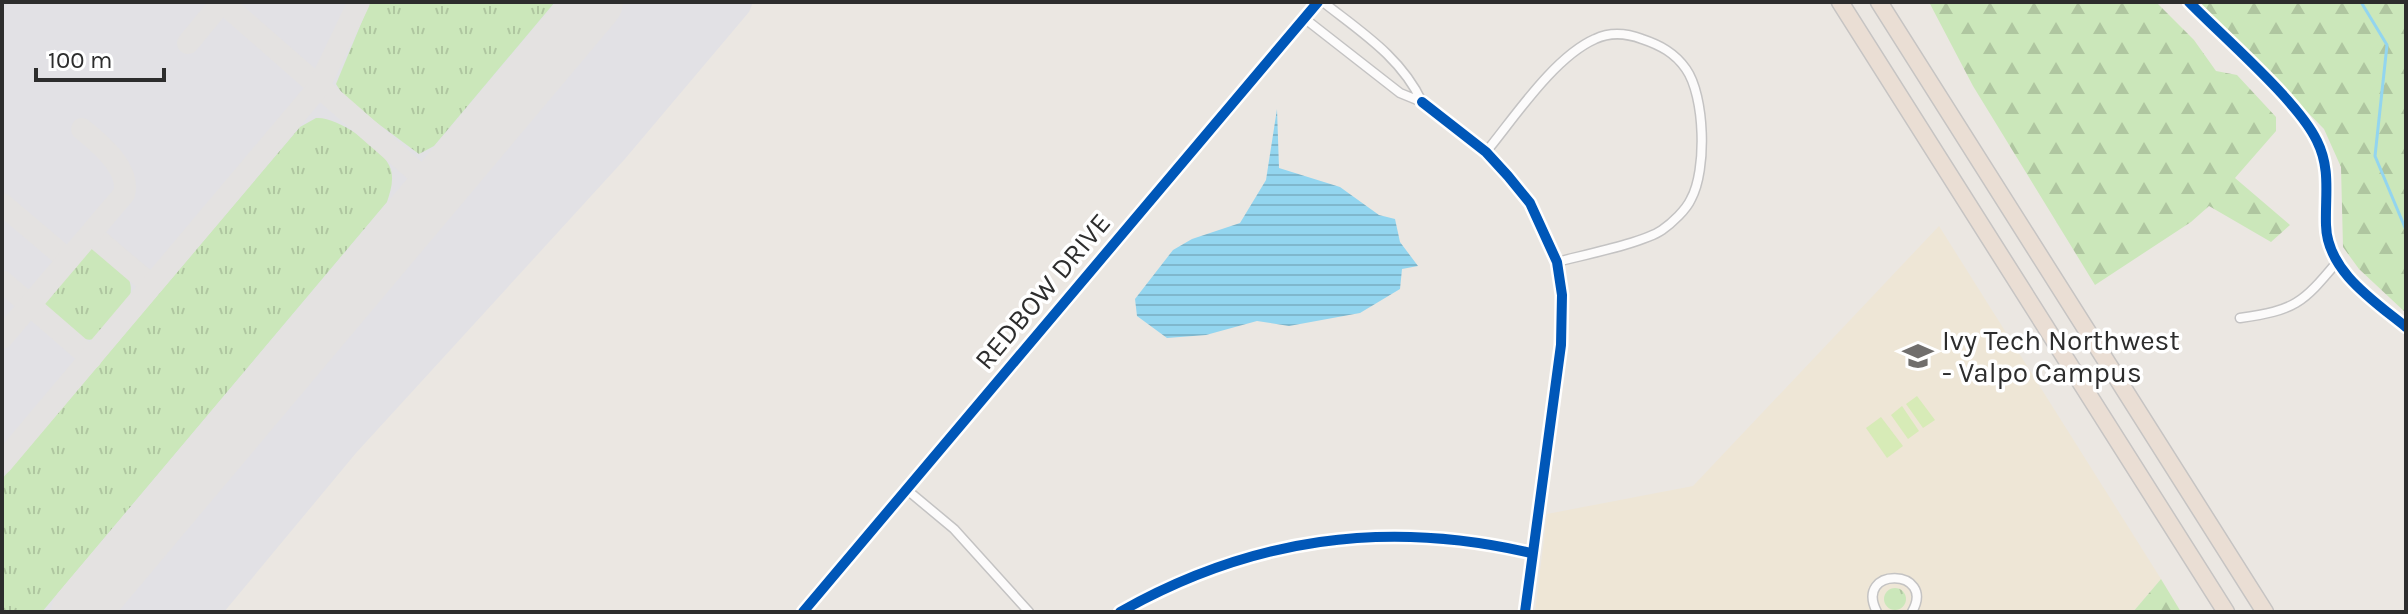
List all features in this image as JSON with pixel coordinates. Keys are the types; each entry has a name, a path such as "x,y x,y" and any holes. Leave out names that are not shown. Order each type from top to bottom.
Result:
{"highway":[{"path":"1840,2 2226,612"},
{"path":"1879,2 2265,612"},
{"path":"1891,2 1925,57 1939,98"}],"street":[{"name":"REDBOW DRIVE","path":"803,612 1304,18 1321,2"},
{"path":"1321,2 1394,58 1411,79 1422,102"},
{"path":"2189,2 2313,132 2328,174 2326,226 2337,262 2367,295 2406,327"},
{"path":"1304,18 1400,93 1422,102 1486,152 1530,203 1557,262 1561,345 1525,612"},
{"path":"1486,152 1561,64 1577,49 1597,37 1618,33 1656,44 1674,54 1687,70 1694,84 1700,118 1700,169 1691,201 1660,231 1557,262"},
{"path":"2240,318 2276,313 2296,304 2337,262"},
{"path":"906,489 954,529 1029,612"},
{"path":"1120,612 1214,567 1253,554 1305,543 1402,535 1494,544 1531,553"},
{"path":"1876,612 1875,590 1884,579 1898,577 1914,589 1916,603 1912,612"}],"shaded area":[{"path":"2,2 753,2 749,12 624,160 356,453 224,612 2,612"},
{"name":"Ivy Tech Northwest - Valpo Campus","path":"1939,226 2161,579 2133,612 1535,612 1547,514 1693,486"}],"green space":[{"path":"370,2 555,2 434,146 419,154 346,100 336,84"},
{"path":"1929,2 2156,2 2194,40 2216,71 2237,75 2276,117 2276,131 2235,178 2290,225 2271,242 2209,206 2191,222 2095,285 1973,86"},
{"path":"2199,2 2406,2 2406,313 2359,269 2343,247 2341,167 2324,129"},
{"path":"316,118 346,127 384,157 392,174 387,202 42,612 2,612 2,479 300,127"},
{"path":"89,248 105,253 120,264 131,288 130,296 94,339 87,340 70,334 55,322 42,301"},
{"path":"1917,396 1935,420 1923,428 1906,404"},
{"path":"1902,406 1919,431 1908,439 1891,415"},
{"path":"1881,417 1903,446 1887,458 1866,428"},
{"path":"2161,579 2181,612 2133,612"},
{"path":"1895,588 1903,591 1906,599 1903,607 1895,610 1887,607 1884,599 1887,591"}],"water":[{"path":"1277,109 1279,168 1340,187 1379,215 1395,219 1400,242 1418,266 1402,269 1400,289 1360,313 1289,326 1257,321 1206,335 1167,338 1137,316 1135,299 1173,250 1192,239 1240,223 1266,180"}],"waterway":[{"path":"2361,2 2387,45 2375,156 2406,230"}],"taxiway":[{"path":"188,43 222,2 436,189"},
{"path":"2,463 318,88 359,2"},
{"path":"2,338 124,194 125,185 119,166 82,129"},
{"path":"2,204 68,260"},
{"path":"91,234 151,285"},
{"path":"2,281 91,358"}],"runway":[{"path":"80,612 594,2"}],"cycle path":[{"path":"803,612 1318,2"},
{"path":"2189,2 2259,70 2308,125 2324,162 2326,225 2334,257 2354,284 2406,327"},
{"path":"1422,102 1486,152 1508,176 1530,203 1557,262 1562,295 1561,345 1525,612"},
{"path":"1120,612 1169,587 1219,567 1269,552 1320,542 1371,537 1424,537 1531,553"}],"place":[{"name":"Ivy Tech Northwest - Valpo Campus","path":"1918,356"}]}
